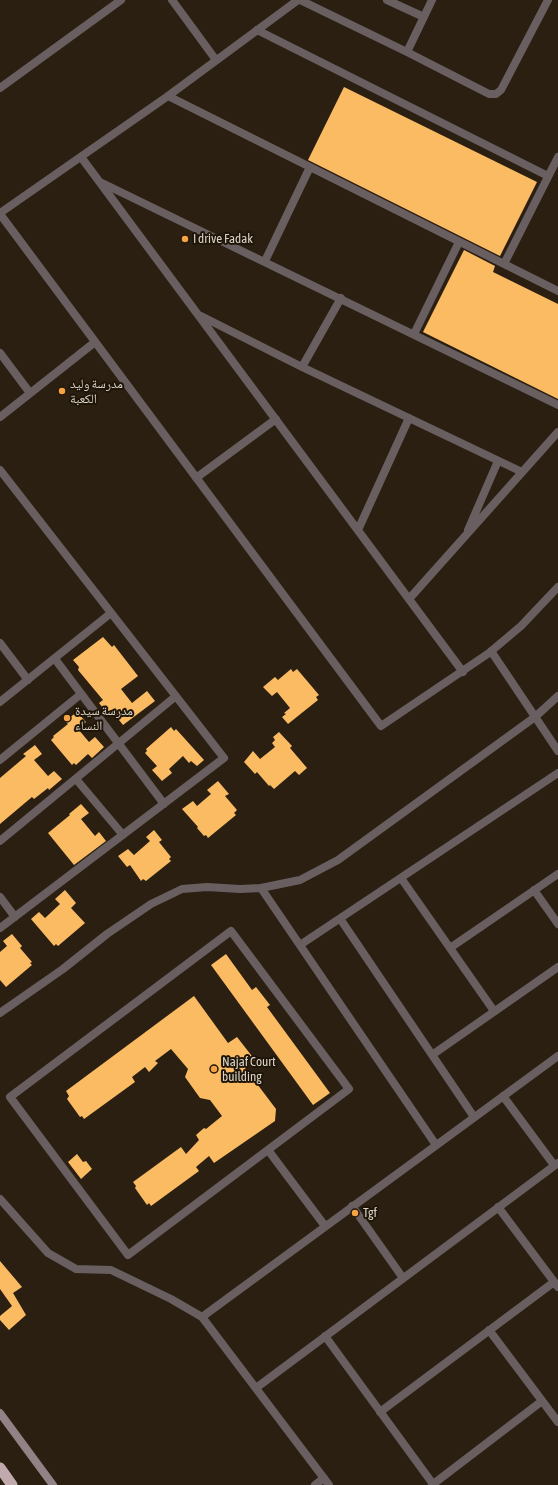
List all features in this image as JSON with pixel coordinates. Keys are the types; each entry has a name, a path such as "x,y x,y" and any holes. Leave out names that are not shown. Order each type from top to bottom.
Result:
{"highway":[{"path":"0,1468 12,1485"}],"main road":[{"path":"0,1413 53,1485"}],"street":[{"path":"0,88 121,0"},
{"path":"172,0 216,60"},
{"path":"548,0 501,90 496,94 489,94 407,52 299,0 168,96 0,213 381,726 463,672 491,651 521,626 558,587"},
{"path":"387,0 424,18"},
{"path":"407,52 432,0"},
{"path":"257,30 548,176"},
{"path":"168,96 558,291"},
{"path":"81,157 463,672"},
{"path":"504,264 558,157"},
{"path":"265,261 310,167"},
{"path":"98,181 558,405"},
{"path":"414,334 459,242"},
{"path":"302,367 341,298"},
{"path":"198,315 302,367 522,472"},
{"path":"0,417 95,342"},
{"path":"0,353 30,393"},
{"path":"358,530 409,418"},
{"path":"196,478 276,419"},
{"path":"409,599 558,432"},
{"path":"465,537 498,461"},
{"path":"0,470 224,758 0,928"},
{"path":"0,702 111,613"},
{"path":"0,643 28,680"},
{"path":"491,651 558,752"},
{"path":"55,659 164,804"},
{"path":"0,760 81,694"},
{"path":"0,841 176,696"},
{"path":"0,1013 63,969 107,934 151,904 182,889 207,887 240,889 261,888 300,880 338,860 535,717 558,696"},
{"path":"300,945 341,920 558,773"},
{"path":"76,778 123,835"},
{"path":"450,948 558,874"},
{"path":"401,878 494,1011"},
{"path":"261,888 436,1145"},
{"path":"534,890 558,924"},
{"path":"0,897 15,917"},
{"path":"341,920 474,1117"},
{"path":"231,931 349,1089 268,1150 128,1255 10,1097 231,931"},
{"path":"432,1055 558,967"},
{"path":"202,1317 558,1056"},
{"path":"256,1388 556,1164 503,1096"},
{"path":"268,1150 325,1226"},
{"path":"0,1199 48,1253 76,1270 110,1270 171,1299 202,1317 326,1482 315,1485"},
{"path":"352,1206 403,1278"},
{"path":"380,1412 489,1330 556,1285 498,1208"},
{"path":"489,1330 558,1422"},
{"path":"325,1336 433,1485 542,1401"}],"building":[{"path":"344,87 537,182 500,256 308,160"},
{"path":"464,250 495,266 493,272 558,304 558,399 423,332"},
{"path":"103,637 112,647 114,645 138,676 121,689 132,703 147,691 155,701 123,725 111,710 107,713 99,703 103,700 78,670 79,667 73,660"},
{"path":"291,669 293,672 297,669 319,695 316,697 318,700 288,724 282,717 290,708 277,692 272,696 263,687 275,677 278,680"},
{"path":"77,712 86,722 78,729 89,742 95,737 104,747 92,758 88,754 76,765 74,763 72,765 51,740 54,737 53,736 68,724 65,721"},
{"path":"171,727 174,731 176,729 204,760 197,766 191,761 189,763 183,756 169,769 172,773 162,781 152,770 157,766 145,753 147,751 146,749"},
{"path":"279,732 292,746 290,748 307,768 299,775 295,771 274,789 270,785 269,786 257,772 255,774 244,762 253,751 260,759 275,747 272,743 275,740 273,737"},
{"path":"35,745 42,754 34,760 48,776 54,771 62,779 49,790 48,788 34,799 32,797 0,824 0,778 26,756 23,754"},
{"path":"218,781 229,794 225,796 237,810 234,813 236,815 208,838 206,835 204,836 182,809 193,801 197,806 211,794 207,790"},
{"path":"81,804 89,813 81,819 95,836 99,832 106,841 74,865 48,833"},
{"path":"154,830 162,840 159,842 171,857 169,859 171,861 146,881 143,879 141,881 130,865 127,867 118,856 128,849 134,855 150,841 146,837"},
{"path":"65,890 76,903 71,908 85,923 58,946 56,944 54,946 31,919 39,912 45,918 60,904 55,899"},
{"path":"12,934 22,946 20,948 32,962 30,963 32,965 6,987 0,980 0,952 7,946 3,941"},
{"path":"226,954 252,990 256,987 270,1005 267,1007 330,1093 313,1105 211,965"},
{"path":"194,996 228,1043 237,1037 255,1060 245,1068 276,1109 275,1121 214,1163 209,1156 196,1167 199,1171 151,1206 149,1203 147,1205 135,1188 136,1186 133,1182 181,1147 186,1154 199,1140 196,1135 222,1116 210,1100 200,1098 185,1077 188,1069 171,1049 155,1061 158,1063 149,1072 145,1067 132,1077 135,1082 84,1119 82,1116 80,1117 67,1099 69,1096 66,1091"},
{"path":"77,1154 83,1162 86,1161 92,1169 81,1179 68,1162"},
{"path":"0,1261 22,1287 13,1293 26,1315 9,1330 0,1320 0,1316 12,1306 0,1289"}],"place":[{"name":"I drive Fadak","path":"185,239"},
{"name":"مدرسة وليد الكعبة","path":"62,391"},
{"name":"مدرسة سيدة النساء","path":"67,718"},
{"name":"Najaf Court building","path":"214,1069"},
{"name":"Tgf","path":"355,1213"}]}
